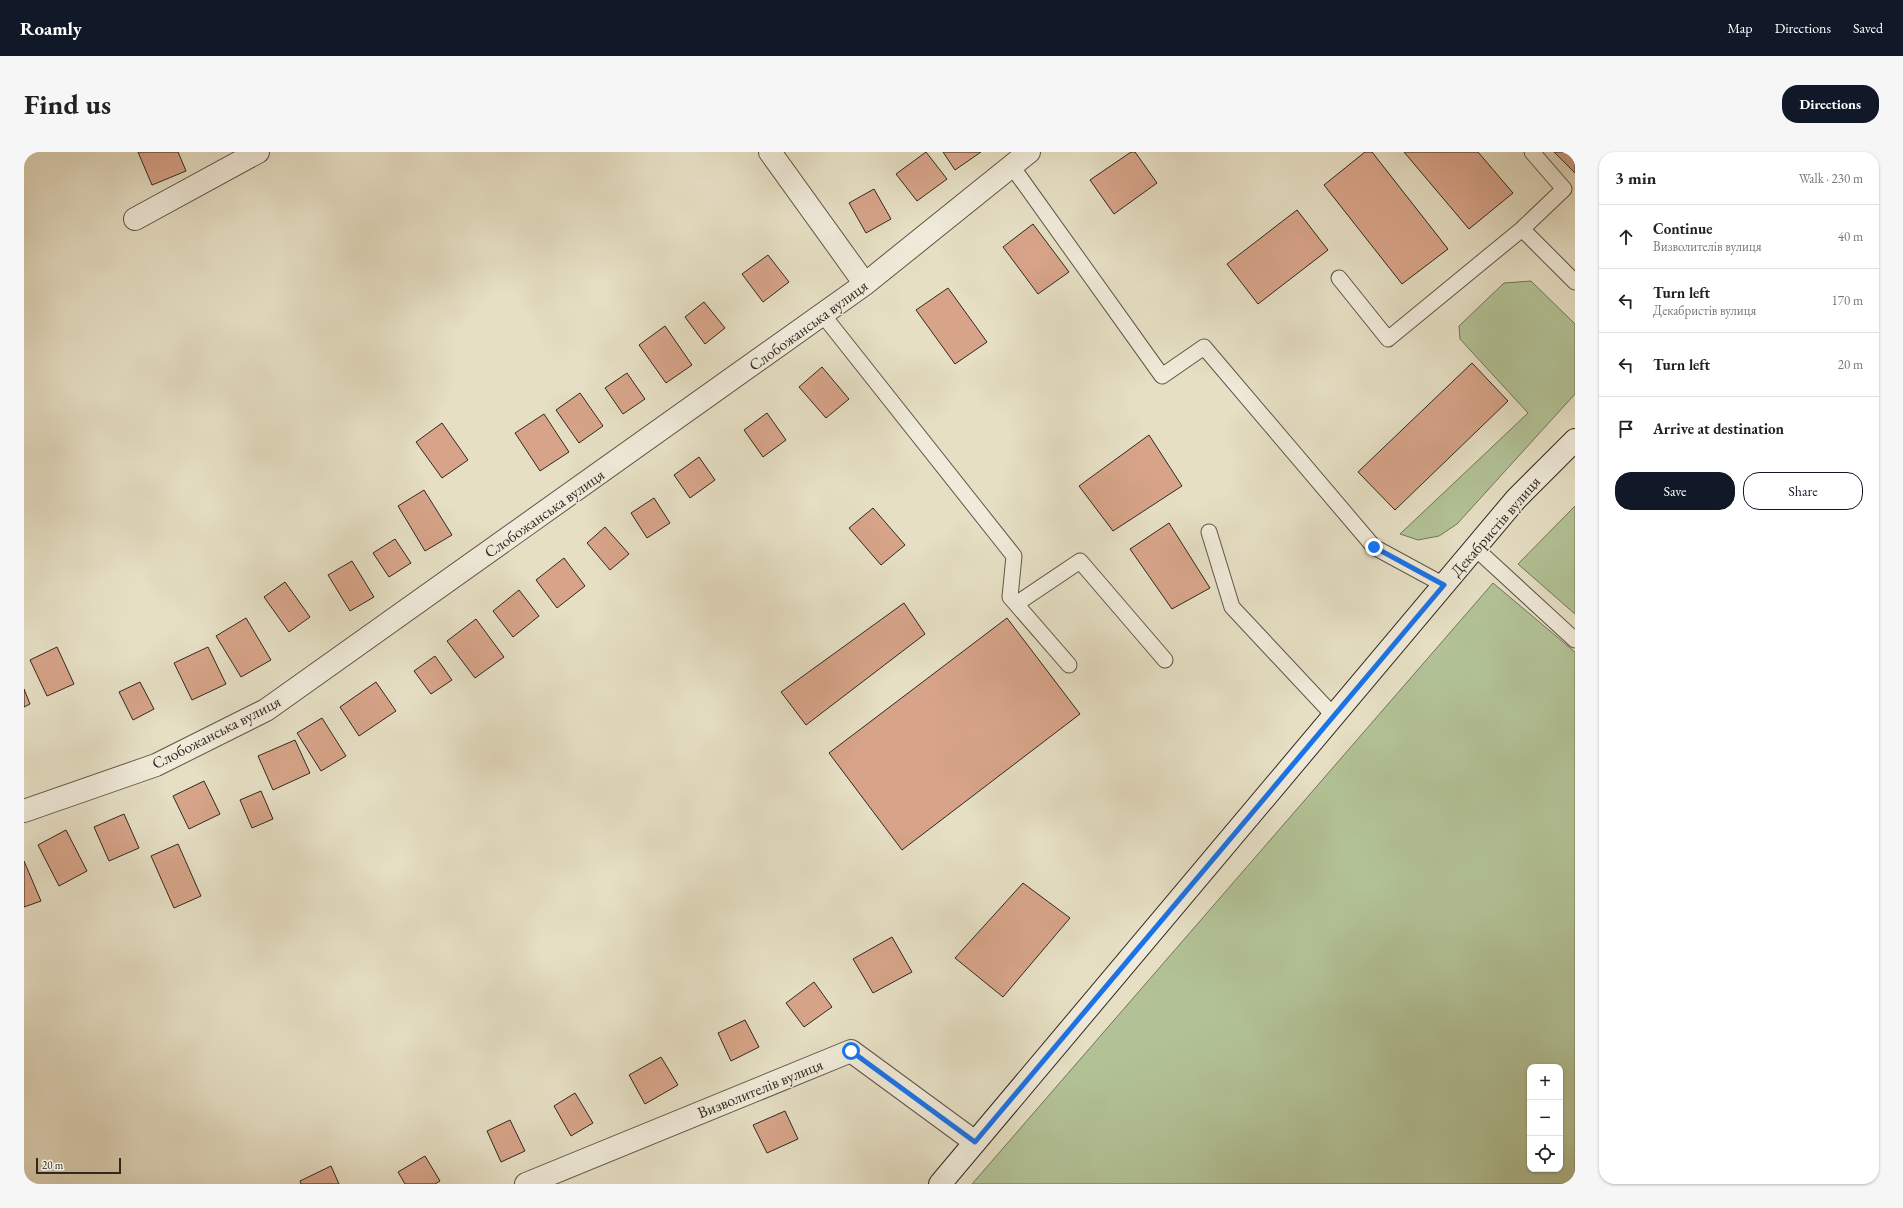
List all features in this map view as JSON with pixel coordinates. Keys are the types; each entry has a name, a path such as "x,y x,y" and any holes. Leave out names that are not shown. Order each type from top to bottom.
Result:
{"street":[{"path":"135,220 258,152"},
{"path":"770,152 865,284"},
{"name":"Слобожанська вулиця","path":"24,812 156,765 266,710 823,315 865,284 1029,152"},
{"name":"Декабристів вулиця","path":"940,1184 1516,499 1575,440"},
{"name":"Визволителів вулиця","path":"526,1184 851,1051 975,1142"}],"lane":[{"path":"1339,278 1388,339 1522,229 1564,189 1532,152"},
{"path":"1011,165 1162,376 1204,347 1374,547 1444,585"},
{"path":"1522,229 1575,282"},
{"path":"823,315 1014,556 1010,597 1069,665"},
{"path":"1209,532 1232,607 1334,716"},
{"path":"1475,548 1575,640"},
{"path":"1016,604 1080,561 1165,660"}],"green space":[{"path":"1531,281 1575,324 1575,394 1457,524 1439,536 1418,540 1400,534 1528,413 1460,339 1459,326 1504,283"},
{"path":"1575,506 1575,614 1518,564"},
{"path":"1493,583 1575,652 1575,1184 972,1184"}],"building":[{"path":"138,152 178,152 186,171 152,185"},
{"path":"926,152 947,179 917,201 896,174"},
{"path":"943,152 981,152 955,170"},
{"path":"1131,152 1135,152 1157,183 1114,214 1090,180"},
{"path":"1365,152 1372,152 1448,249 1402,284 1324,185"},
{"path":"1404,152 1478,152 1513,193 1469,229"},
{"path":"1554,152 1575,152 1575,173"},
{"path":"874,189 891,219 866,233 849,203"},
{"path":"1297,210 1328,250 1258,304 1227,264"},
{"path":"1033,224 1069,272 1038,294 1003,247"},
{"path":"768,255 789,282 763,302 742,274"},
{"path":"948,288 987,342 955,364 916,310"},
{"path":"704,302 725,328 705,344 685,317"},
{"path":"665,326 692,365 666,383 639,345"},
{"path":"1472,363 1508,401 1395,510 1358,472"},
{"path":"822,367 849,399 826,418 799,387"},
{"path":"627,373 645,399 623,414 605,388"},
{"path":"580,393 603,426 579,443 556,410"},
{"path":"767,413 786,440 763,457 744,430"},
{"path":"544,414 569,452 540,471 515,433"},
{"path":"442,423 468,460 442,478 416,442"},
{"path":"1149,435 1182,486 1113,531 1079,486"},
{"path":"699,457 715,480 690,498 674,475"},
{"path":"424,490 452,535 425,551 398,506"},
{"path":"654,498 670,523 647,538 631,513"},
{"path":"873,508 905,545 881,565 849,528"},
{"path":"1169,523 1210,588 1172,609 1130,549"},
{"path":"605,527 629,554 610,570 587,543"},
{"path":"395,539 411,563 389,577 373,553"},
{"path":"564,558 585,586 557,608 536,580"},
{"path":"352,561 374,597 350,611 328,575"},
{"path":"285,582 310,617 289,632 264,597"},
{"path":"519,590 539,616 513,637 493,611"},
{"path":"904,603 925,634 806,725 781,692"},
{"path":"246,618 271,660 241,677 216,636"},
{"path":"1007,618 1080,714 902,850 829,753"},
{"path":"476,619 504,657 475,678 447,641"},
{"path":"57,647 74,684 47,696 30,660"},
{"path":"208,647 226,684 192,700 174,663"},
{"path":"435,656 452,680 431,694 414,671"},
{"path":"140,682 154,709 133,720 119,692"},
{"path":"376,682 396,711 359,736 340,707"},
{"path":"24,689 30,704 24,707"},
{"path":"322,718 346,756 321,771 297,733"},
{"path":"295,740 310,773 273,790 258,756"},
{"path":"204,781 220,814 189,829 173,796"},
{"path":"261,791 273,819 252,828 240,800"},
{"path":"124,814 139,848 109,861 94,827"},
{"path":"66,830 87,871 59,886 38,845"},
{"path":"178,844 201,896 174,908 151,856"},
{"path":"24,861 41,901 24,907"},
{"path":"1023,883 1070,918 1003,997 955,958"},
{"path":"892,937 912,972 873,993 853,959"},
{"path":"814,982 832,1007 804,1027 786,1003"},
{"path":"745,1020 759,1047 731,1061 718,1033"},
{"path":"661,1057 678,1085 645,1104 629,1075"},
{"path":"575,1093 593,1123 571,1136 554,1106"},
{"path":"785,1111 798,1139 767,1153 753,1125"},
{"path":"510,1120 525,1151 501,1162 487,1131"},
{"path":"425,1156 440,1181 435,1184 405,1184 398,1172"},
{"path":"331,1166 339,1184 301,1184 300,1181"}],"route":[{"path":"851,1051 975,1142 1444,585 1374,547"}]}
